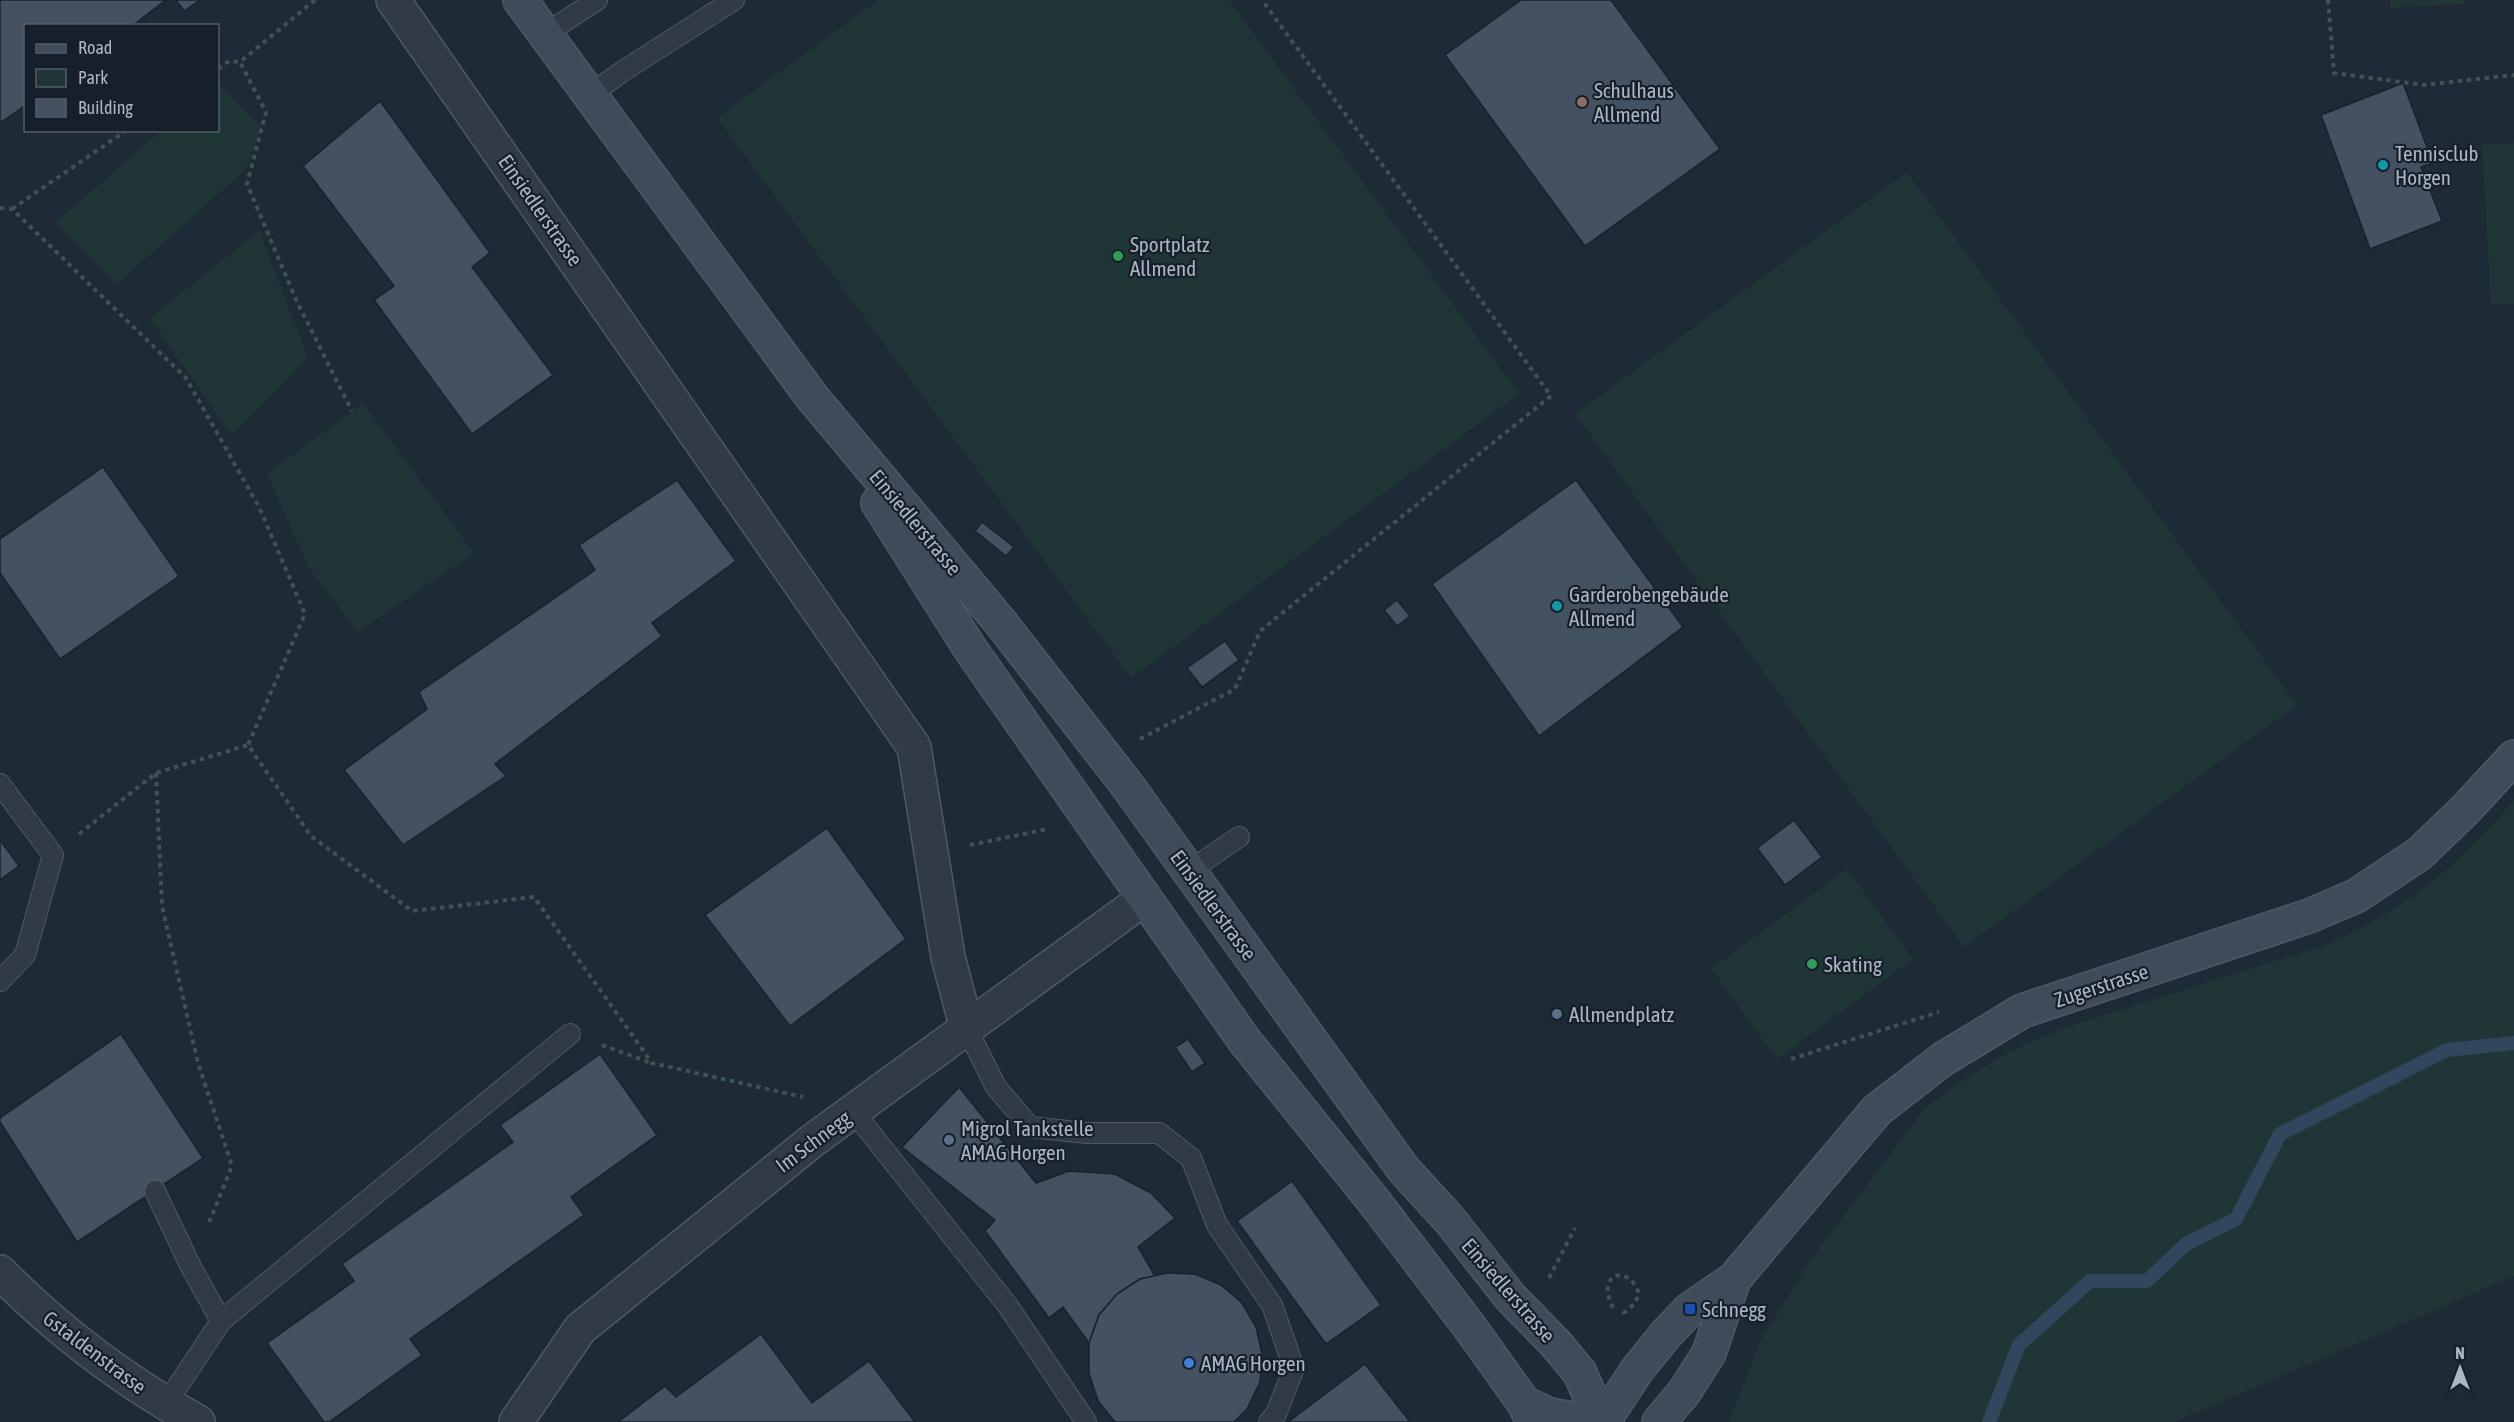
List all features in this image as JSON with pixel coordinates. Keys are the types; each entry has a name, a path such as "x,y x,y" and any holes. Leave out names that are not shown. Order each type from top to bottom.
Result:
{"main road":[{"name":"Einsiedlerstrasse","path":"520,0 812,397 1001,623 1127,785 1404,1170 1449,1219 1511,1298 1580,1372 1602,1422"},
{"name":"Einsiedlerstrasse","path":"812,397 971,650 1244,1040 1376,1204 1529,1412 1589,1422"},
{"name":"Zugerstrasse","path":"1602,1422 1637,1370 1666,1333 1690,1309 1734,1280 1877,1110 1943,1059 2022,1011 2309,916 2356,896 2419,854 2464,811 2514,757"},
{"path":"1145,898 1189,871"},
{"name":"Zugerstrasse","path":"1659,1422 1685,1391 1709,1353 1734,1280"}],"street":[{"name":"Einsiedlerstrasse","path":"393,0 915,747 948,957 967,1029"},
{"name":"Im Schnegg","path":"516,1422 580,1329 738,1199 853,1111 1145,898"},
{"name":"Gstaldenstrasse","path":"0,1272 26,1299 112,1368 165,1404 198,1422"}],"lane":[{"path":"545,34 597,0"},
{"path":"590,95 622,71 734,0"},
{"path":"0,784 53,855 26,955 0,981"},
{"path":"1189,871 1239,837"},
{"path":"967,1029 996,1086 1029,1127 1087,1133 1159,1133 1191,1158 1217,1225 1272,1305 1294,1368 1276,1414 1269,1422"},
{"path":"165,1404 221,1321 570,1034"},
{"path":"853,1111 1008,1306 1086,1422"},
{"path":"155,1191 190,1268 221,1321"}],"path":[{"path":"219,68 229,61 240,62 315,0"},
{"path":"1137,740 1234,689 1260,631 1551,396 1262,0"},
{"path":"2328,0 2334,73 2424,85 2514,75"},
{"path":"240,62 266,112 247,184 297,302 352,411"},
{"path":"0,208 12,209 124,132"},
{"path":"12,209 186,378 260,509 305,614 248,745 156,773 53,855"},
{"path":"248,745 311,837 412,911 534,897 652,1063"},
{"path":"156,773 162,906 198,1063 232,1166 190,1268"},
{"path":"931,852 1049,829"},
{"path":"1791,1059 1945,1010"},
{"path":"570,1034 652,1063 815,1099 853,1111"},
{"path":"1547,1283 1575,1228"},
{"path":"1613,1308 1606,1287 1610,1280 1619,1276 1629,1277 1635,1282 1640,1294 1635,1304 1624,1313 1629,1320"}],"green space":[{"name":"Sportplatz Allmend","path":"878,0 1229,0 1519,394 1131,678 717,118"},
{"path":"2390,0 2465,0 2465,4 2390,8"},
{"path":"219,84 262,128 245,170 117,284 55,223 160,132 219,132"},
{"path":"2514,143 2514,304 2491,305 2482,144"},
{"path":"1907,172 2297,705 1964,947 1575,414"},
{"path":"259,231 308,357 232,436 150,318"},
{"path":"363,403 474,553 358,632 309,568 267,474"},
{"path":"2514,800 2514,1276 2174,1422 1729,1422 1760,1341 1814,1255 1925,1108 1997,1059 2034,1040 2073,1025 2326,945 2355,931 2406,901 2429,884 2471,846"},
{"name":"Skating","path":"1847,869 1913,959 1777,1059 1711,969"}],"building":[{"path":"0,0 166,0 135,24 24,24 24,106 0,123"},
{"path":"176,0 200,0 184,11"},
{"name":"Schulhaus Allmend","path":"1521,0 1611,0 1720,149 1585,246 1445,55"},
{"name":"Tennisclub Horgen","path":"2403,83 2433,163 2421,167 2442,221 2370,249 2321,115"},
{"path":"380,101 490,253 472,267 553,375 472,434 374,300 394,286 303,166"},
{"path":"103,467 179,576 60,659 0,573 0,539"},
{"path":"677,480 736,561 652,623 662,636 495,764 506,776 403,845 344,770 427,709 419,692 595,570 579,545"},
{"name":"Garderobengebäude Allmend","path":"1576,480 1683,627 1539,736 1432,584"},
{"path":"982,522 1014,547 1006,556 975,531"},
{"path":"1397,600 1410,616 1397,626 1384,610"},
{"path":"1225,641 1239,660 1202,687 1187,668"},
{"path":"1794,820 1822,857 1785,885 1757,848"},
{"path":"827,828 906,939 790,1026 705,915"},
{"path":"0,840 19,866 0,880"},
{"path":"121,1034 203,1158 77,1242 0,1122 0,1118"},
{"path":"1188,1039 1205,1063 1192,1072 1175,1047"},
{"path":"600,1054 657,1135 571,1197 584,1215 410,1339 422,1355 329,1422 324,1422 267,1343 354,1281 342,1264 513,1142 500,1125"},
{"path":"959,1087 1036,1183 1069,1171 1115,1174 1151,1193 1175,1218 1138,1247 1155,1276 1140,1279 1117,1294 1099,1315 1089,1343 1063,1307 1049,1318 985,1231 995,1220 902,1147"},
{"path":"1292,1181 1381,1305 1326,1344 1237,1221"},
{"path":"1167,1273 1195,1274 1221,1285 1242,1303 1256,1327 1262,1354 1260,1382 1247,1409 1234,1422 1115,1422 1098,1401 1089,1373 1089,1343 1099,1315 1117,1294 1140,1279"},
{"path":"761,1334 812,1403 869,1361 915,1422 618,1422 665,1386 676,1397"},
{"path":"1365,1364 1410,1422 1288,1422"}],"waterway":[{"path":"1989,1422 2019,1345 2090,1281 2147,1281 2186,1244 2236,1219 2280,1134 2447,1050 2514,1043"}],"place":[{"name":"Schulhaus Allmend","path":"1582,102"},
{"name":"Tennisclub Horgen","path":"2383,165"},
{"name":"Sportplatz Allmend","path":"1118,256"},
{"name":"Garderobengebäude Allmend","path":"1557,606"},
{"name":"Skating","path":"1812,964"},
{"name":"Allmendplatz","path":"1557,1014"},
{"name":"Migrol Tankstelle AMAG Horgen","path":"949,1140"},
{"name":"Schnegg","path":"1690,1309"},
{"name":"AMAG Horgen","path":"1189,1363"}]}
